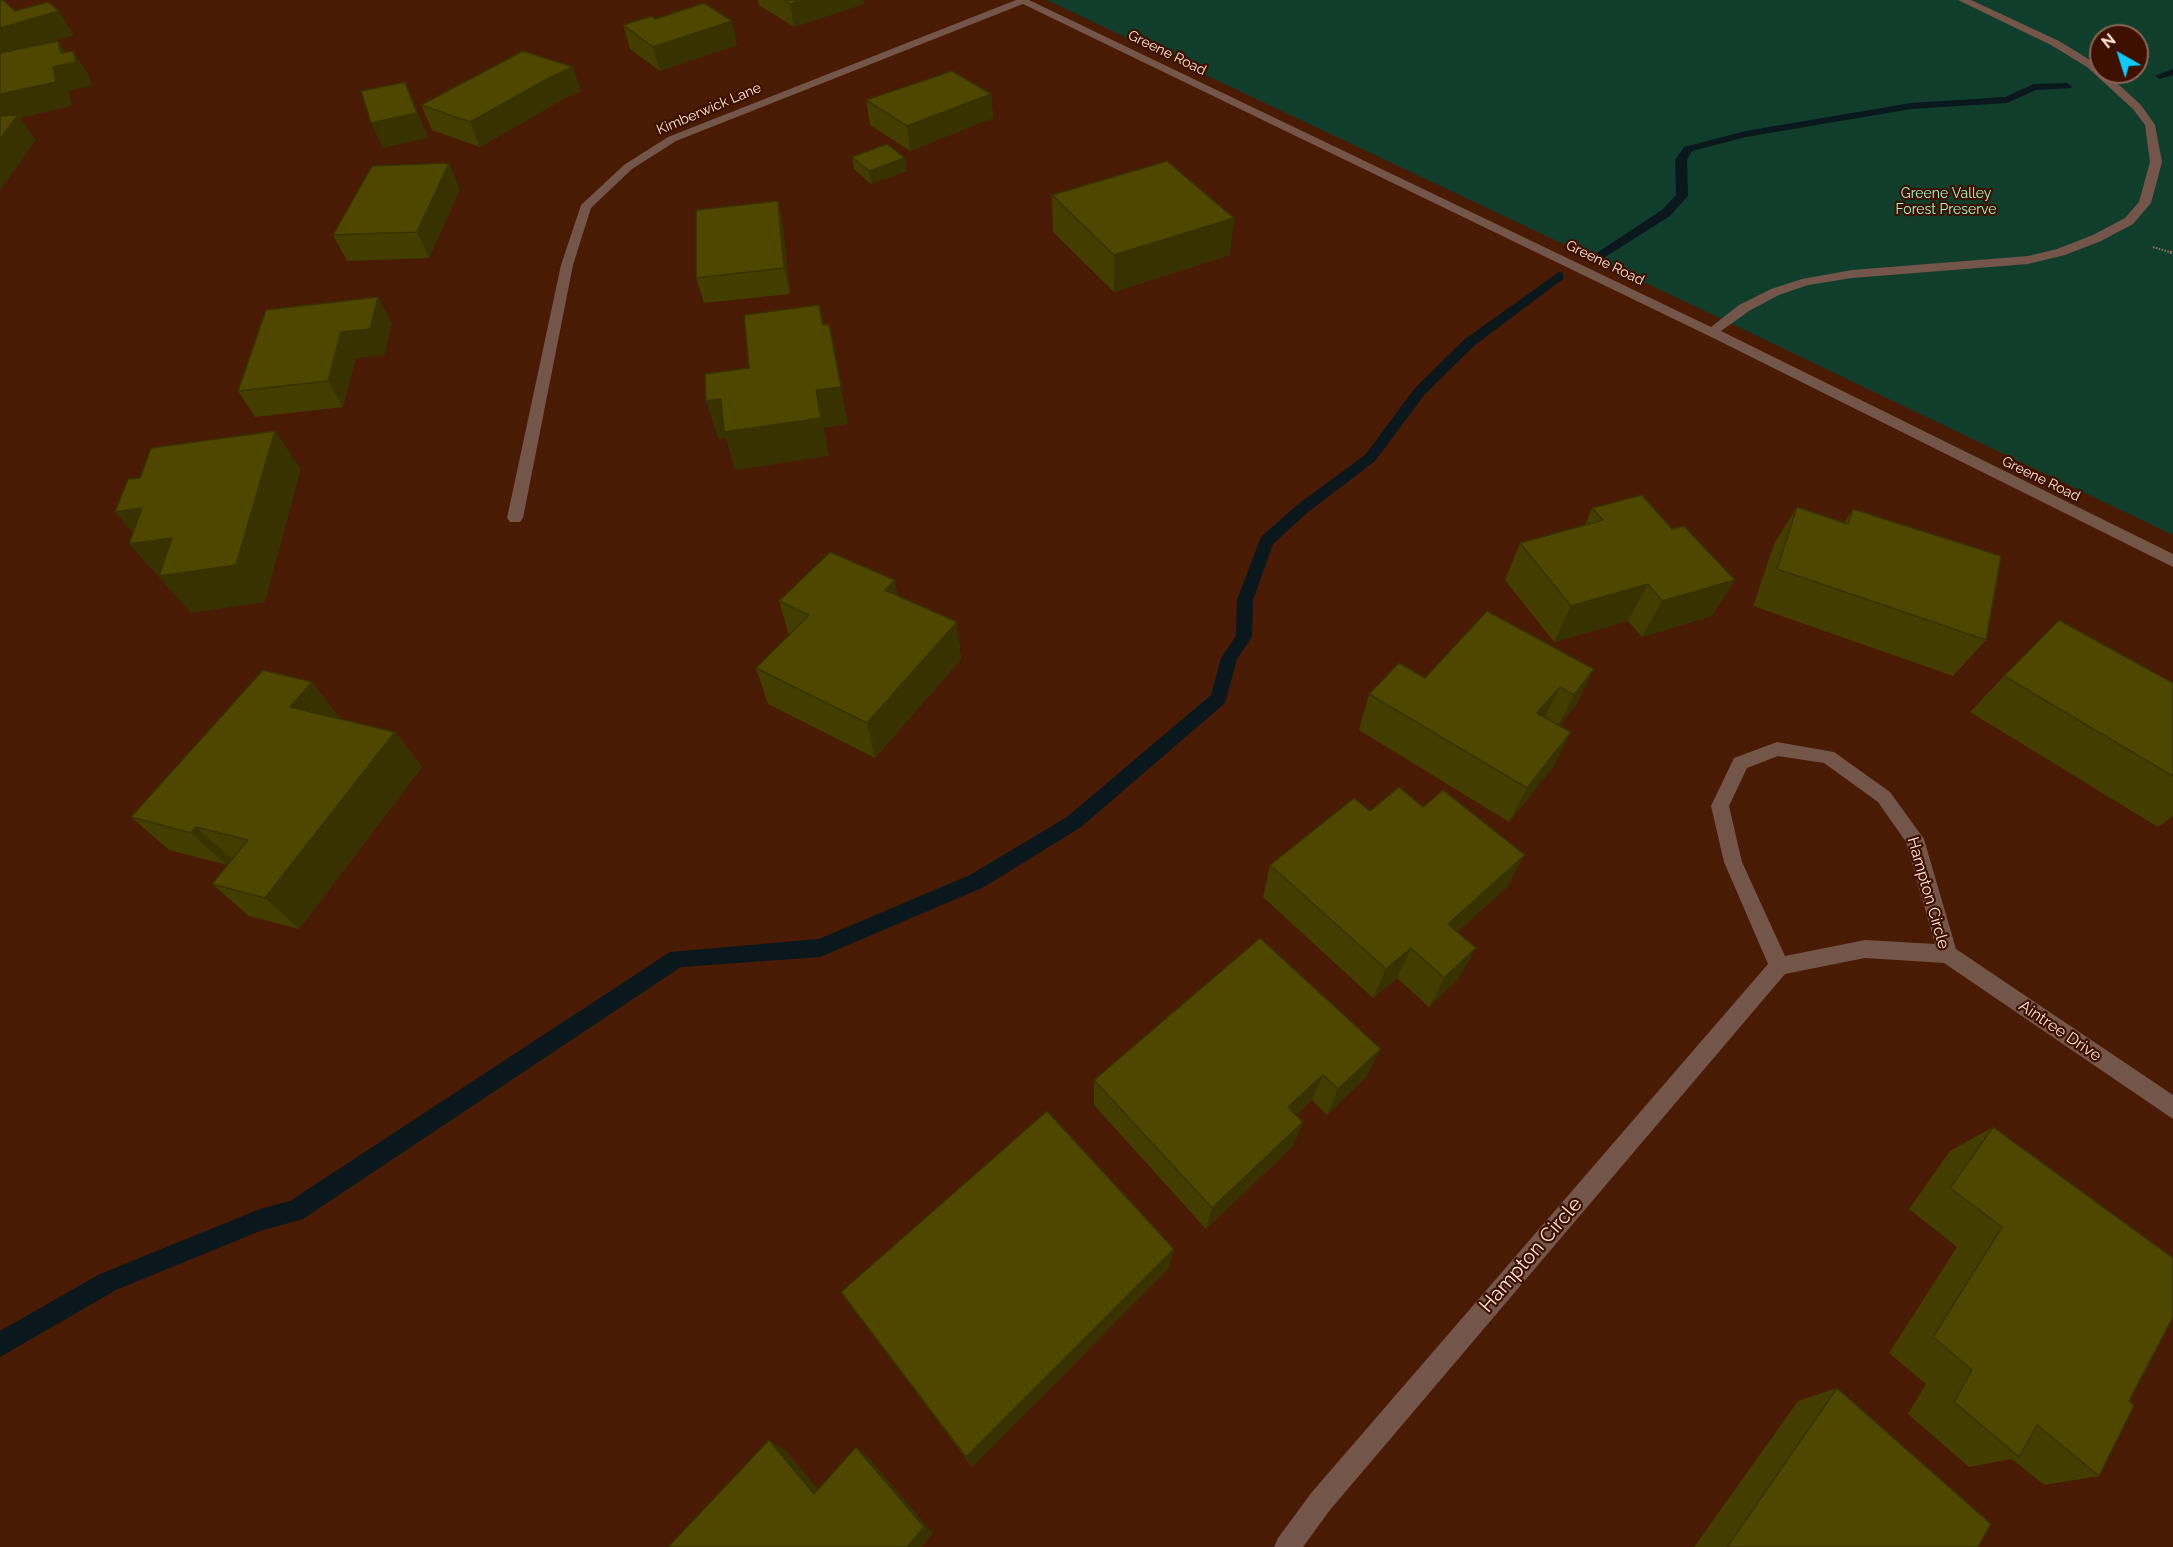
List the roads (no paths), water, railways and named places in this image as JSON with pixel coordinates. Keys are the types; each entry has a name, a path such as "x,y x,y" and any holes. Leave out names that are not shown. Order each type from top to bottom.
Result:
{"street":[{"name":"Greene Road","path":"1022,0 1712,332 2173,561"},
{"name":"Kimberwick Lane","path":"514,518 567,265 585,207 628,167 672,139 1022,0"},
{"path":"1712,332 1744,308 1775,292 1806,282 1852,274 2028,260 2061,252 2097,238 2129,221 2145,203 2156,162 2150,125 2137,107 2091,65 2055,43 1963,0"},
{"name":"Hampton Circle","path":"1287,1547 1321,1500 1779,966 1865,949 1948,954 1915,839 1884,797 1828,757 1778,749 1740,763 1720,807 1733,862 1779,966"},
{"name":"Aintree Drive","path":"1948,954 2173,1108"}],"waterway":[{"path":"2160,76 2173,72"},
{"path":"1598,256 1666,213 1682,196 1681,160 1688,149 1746,134 1911,106 2007,100 2034,87 2067,86"},
{"path":"0,1345 108,1282 260,1220 295,1211 677,958 820,948 977,881 1074,822 1219,698 1229,658 1244,637 1245,600 1266,541 1302,509 1370,458 1420,391 1470,342 1559,276"}],"park label":[{"name":"Greene Valley Forest Preserve","path":"1946,202"}]}
